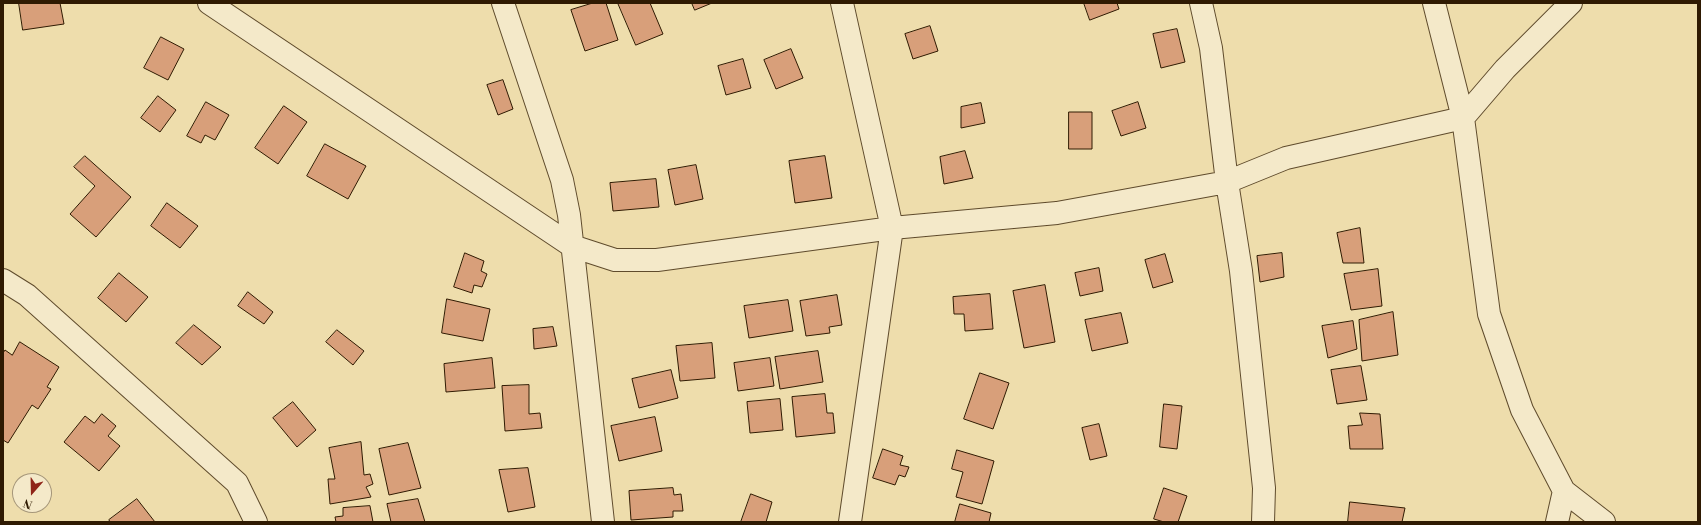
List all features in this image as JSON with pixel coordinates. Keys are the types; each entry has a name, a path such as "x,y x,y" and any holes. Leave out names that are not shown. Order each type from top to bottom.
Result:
{"street":[{"path":"209,3 572,246 615,260 657,260 892,228 1057,213 1227,182 1286,158 1463,118 1505,69 1571,3"},
{"path":"503,3 562,180 569,215 602,522"},
{"path":"842,3 892,228 850,522"},
{"path":"1201,3 1211,48 1227,182 1241,271 1264,488 1263,522"},
{"path":"1452,3 1437,13 1463,118 1489,314 1522,410 1564,492 1604,522"},
{"path":"3,280 27,295 237,482 256,522"},
{"path":"1557,522 1564,492"}],"building":[{"path":"19,3 60,3 64,24 23,30"},
{"path":"593,3 606,3 618,40 585,51 571,10"},
{"path":"618,3 650,3 663,34 636,45"},
{"path":"692,3 712,3 695,10"},
{"path":"1084,3 1117,3 1119,9 1090,20"},
{"path":"930,26 938,51 913,59 905,34"},
{"path":"1177,29 1185,62 1161,68 1153,34"},
{"path":"161,37 184,49 168,80 144,68"},
{"path":"791,49 803,78 776,89 764,60"},
{"path":"743,59 751,88 726,95 718,66"},
{"path":"503,80 513,109 498,115 487,85"},
{"path":"158,96 176,110 160,132 141,118"},
{"path":"206,102 229,115 215,140 205,135 201,143 187,136"},
{"path":"1138,102 1146,128 1121,136 1112,111"},
{"path":"981,103 985,123 961,128 961,107"},
{"path":"284,106 307,122 278,164 255,148"},
{"path":"1069,112 1092,112 1092,149 1069,149"},
{"path":"325,144 366,166 348,199 307,176"},
{"path":"965,151 973,178 944,184 940,157"},
{"path":"85,156 131,197 96,237 70,214 95,186 74,167"},
{"path":"825,156 832,198 795,203 789,161"},
{"path":"696,165 703,199 675,205 668,170"},
{"path":"656,179 659,207 613,211 610,183"},
{"path":"167,203 198,226 180,248 151,226"},
{"path":"1360,228 1364,263 1343,263 1337,233"},
{"path":"465,253 484,261 481,271 487,274 482,287 474,285 472,293 454,287"},
{"path":"1282,253 1284,277 1260,282 1257,256"},
{"path":"1165,254 1173,282 1153,288 1145,260"},
{"path":"1099,268 1103,291 1080,296 1075,273"},
{"path":"1378,269 1382,306 1351,310 1344,274"},
{"path":"119,273 148,297 126,322 98,298"},
{"path":"1045,285 1055,342 1024,348 1013,291"},
{"path":"248,292 273,312 264,324 238,306"},
{"path":"990,294 993,329 965,331 964,314 954,314 953,297"},
{"path":"837,295 842,325 829,327 830,333 806,336 800,301"},
{"path":"447,299 490,309 483,341 442,333"},
{"path":"788,300 793,331 749,338 744,306"},
{"path":"1393,312 1398,355 1362,361 1359,320"},
{"path":"1121,313 1128,343 1092,351 1085,320"},
{"path":"1353,321 1357,349 1328,358 1322,326"},
{"path":"194,325 221,347 202,365 176,343"},
{"path":"553,327 557,346 534,349 533,329"},
{"path":"337,330 364,351 353,365 326,342"},
{"path":"20,342 59,367 47,387 51,389 38,409 32,405 8,443 3,440 3,353 5,350 12,355"},
{"path":"712,343 715,378 680,381 676,346"},
{"path":"818,351 823,382 780,389 775,357"},
{"path":"492,358 495,388 446,392 444,364"},
{"path":"770,358 774,386 738,391 734,363"},
{"path":"1361,366 1367,400 1337,404 1331,370"},
{"path":"671,370 678,398 639,408 632,379"},
{"path":"980,373 1009,383 993,429 964,419"},
{"path":"529,385 529,414 540,413 542,428 505,431 502,386"},
{"path":"825,394 827,413 833,413 835,433 796,437 792,397"},
{"path":"780,399 783,430 750,433 747,402"},
{"path":"293,402 316,430 297,447 273,418"},
{"path":"1164,404 1182,406 1177,449 1160,447"},
{"path":"1360,413 1380,414 1383,449 1350,449 1348,426 1362,425"},
{"path":"102,414 116,426 108,436 120,446 99,471 64,442 85,416 94,423"},
{"path":"655,417 662,451 619,461 611,426"},
{"path":"1099,424 1107,456 1090,460 1082,428"},
{"path":"361,442 364,475 370,474 373,484 366,487 371,497 330,504 328,479 335,479 329,448"},
{"path":"408,443 421,488 389,495 379,449"},
{"path":"883,449 903,456 900,465 909,467 905,477 899,475 895,485 873,478"},
{"path":"957,450 994,461 982,504 956,497 963,472 952,469"},
{"path":"528,468 535,507 508,512 499,470"},
{"path":"673,488 674,495 681,494 683,511 673,511 673,517 631,520 629,491"},
{"path":"1164,488 1187,496 1178,522 1164,522 1154,519"},
{"path":"751,494 772,502 766,522 741,522"},
{"path":"137,499 155,522 110,522 109,520"},
{"path":"418,499 425,522 391,522 387,504"},
{"path":"1350,502 1405,508 1402,522 1348,522"},
{"path":"960,504 991,513 989,522 955,522"},
{"path":"370,506 373,522 336,522 335,517 343,516 343,508"}]}
